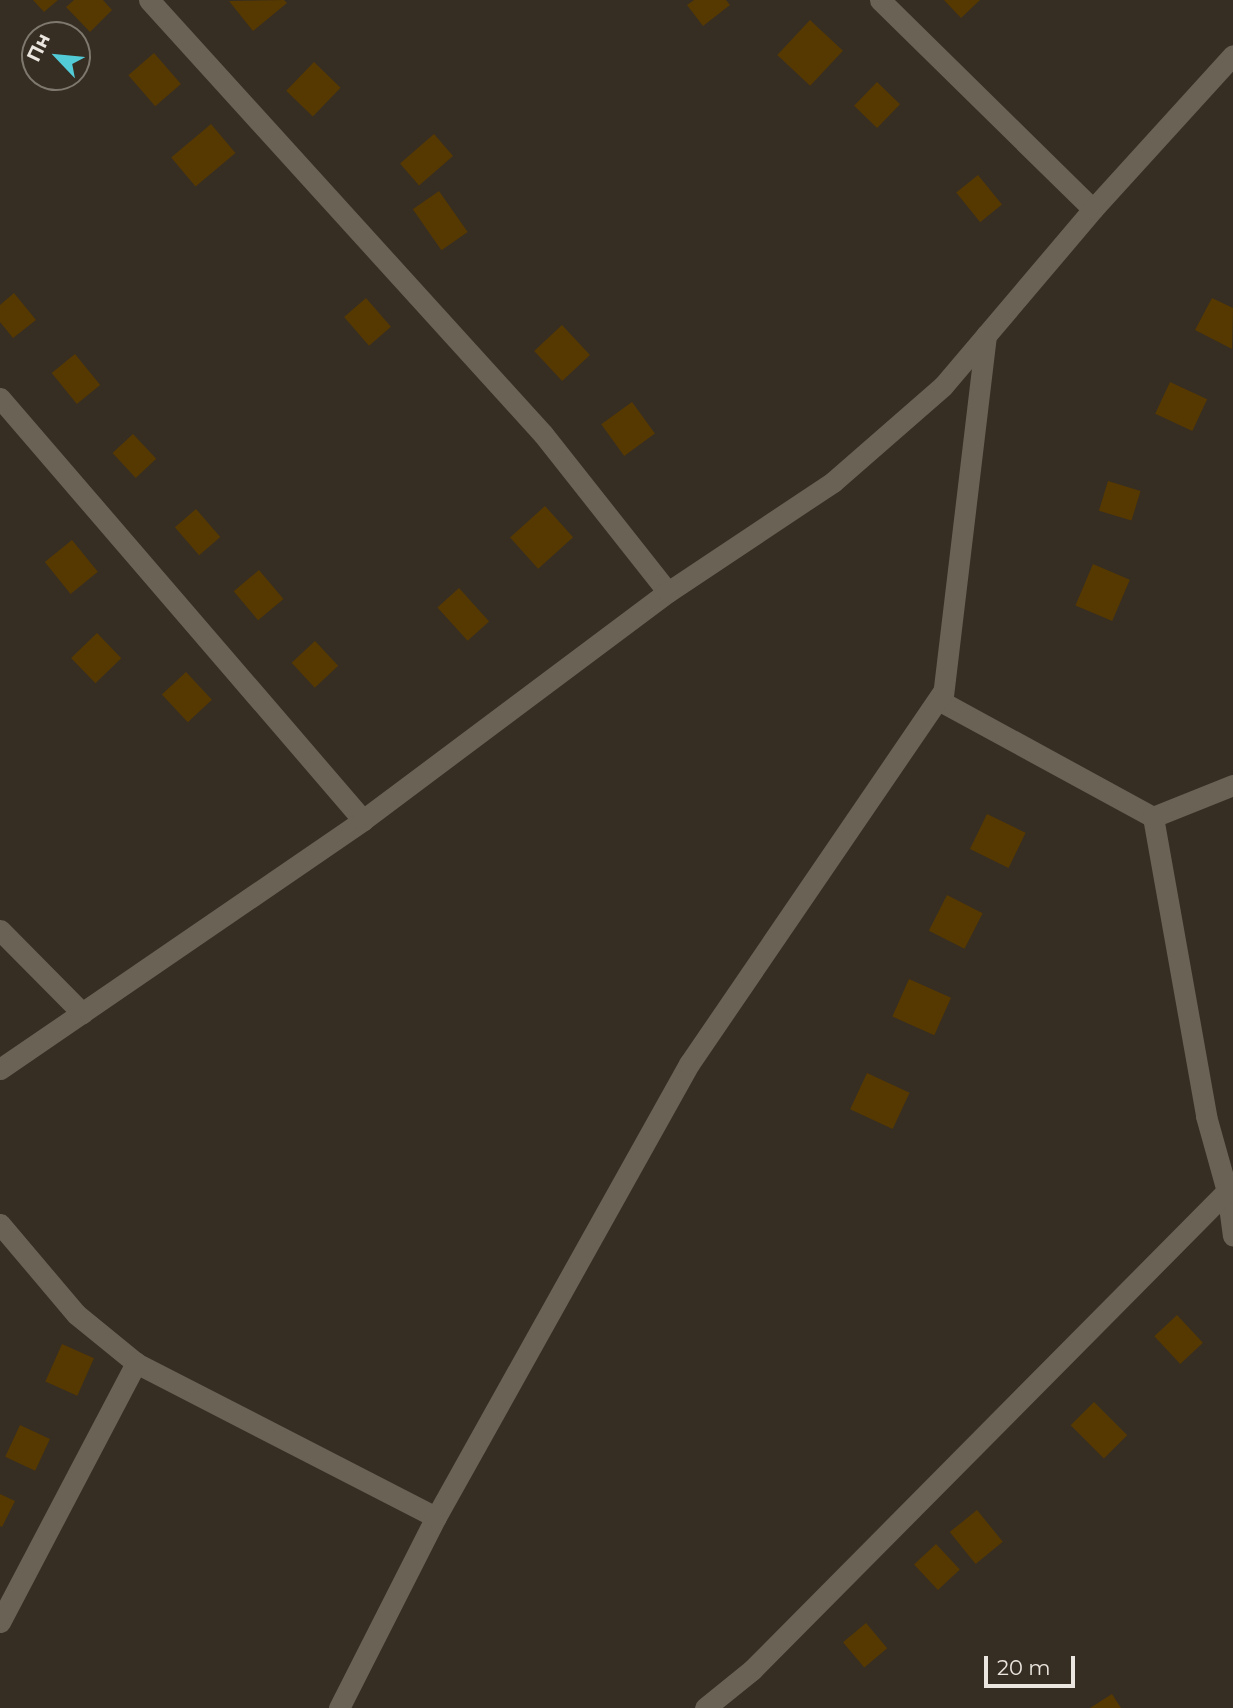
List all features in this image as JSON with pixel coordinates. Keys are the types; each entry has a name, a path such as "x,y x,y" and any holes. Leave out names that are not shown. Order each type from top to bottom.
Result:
{"street":[{"path":"149,0 543,434 668,592"},
{"path":"880,0 1093,209"},
{"path":"0,1069 363,820 668,592 833,482 943,386 1093,209 1233,55"},
{"path":"986,335 942,702 1153,817"},
{"path":"0,398 363,820"},
{"path":"339,1708 436,1517 689,1064 943,692"},
{"path":"1153,817 1233,785"},
{"path":"1153,817 1206,1116 1227,1191 1233,1236"},
{"path":"0,930 82,1013"},
{"path":"705,1708 752,1670 1227,1191"},
{"path":"0,1224 75,1314 136,1363 436,1517"},
{"path":"0,1622 136,1363"}],"building":[{"path":"33,0 58,0 44,12"},
{"path":"74,0 103,0 112,10 91,31 91,21 79,21 66,7"},
{"path":"284,0 287,3 253,31 229,1"},
{"path":"694,0 726,0 730,5 703,26 687,5"},
{"path":"944,0 980,0 961,18"},
{"path":"810,20 843,51 810,86 777,55"},
{"path":"154,53 181,84 155,106 128,75"},
{"path":"314,62 341,88 313,116 286,91"},
{"path":"877,82 900,104 877,128 854,106"},
{"path":"211,124 235,153 196,187 171,157"},
{"path":"434,134 453,156 419,185 400,164"},
{"path":"978,175 1002,205 980,222 956,193"},
{"path":"439,191 468,232 441,250 413,209"},
{"path":"14,293 36,320 13,338 0,322 0,305"},
{"path":"366,298 391,327 369,346 344,317"},
{"path":"1212,298 1233,308 1232,349 1195,330"},
{"path":"562,325 590,355 562,381 534,351"},
{"path":"75,354 100,385 77,404 52,373"},
{"path":"1170,382 1207,399 1192,431 1155,414"},
{"path":"632,402 655,434 624,456 601,424"},
{"path":"133,434 156,459 136,478 113,453"},
{"path":"1108,481 1141,491 1131,521 1099,511"},
{"path":"545,506 573,537 538,569 510,537"},
{"path":"196,509 220,537 199,555 175,527"},
{"path":"72,540 98,572 71,594 45,562"},
{"path":"1093,564 1130,580 1112,621 1075,605"},
{"path":"259,570 283,599 258,620 234,591"},
{"path":"459,588 489,621 468,641 437,607"},
{"path":"97,633 121,658 95,683 71,658"},
{"path":"315,641 338,666 315,688 292,663"},
{"path":"186,672 212,700 188,722 162,695"},
{"path":"987,814 1026,833 1009,868 970,849"},
{"path":"947,895 983,913 964,949 929,931"},
{"path":"909,979 951,998 934,1035 892,1016"},
{"path":"867,1073 910,1093 893,1129 850,1109"},
{"path":"1177,1315 1203,1343 1180,1364 1154,1336"},
{"path":"62,1344 94,1358 77,1396 45,1381"},
{"path":"1094,1402 1127,1435 1104,1459 1071,1425"},
{"path":"20,1425 50,1439 35,1471 5,1457"},
{"path":"0,1494 15,1501 2,1527 0,1526"},
{"path":"977,1510 1003,1542 976,1564 950,1532"},
{"path":"936,1544 960,1570 938,1590 914,1564"},
{"path":"866,1623 887,1648 864,1668 843,1642"},
{"path":"1112,1694 1121,1708 1090,1708"}]}
